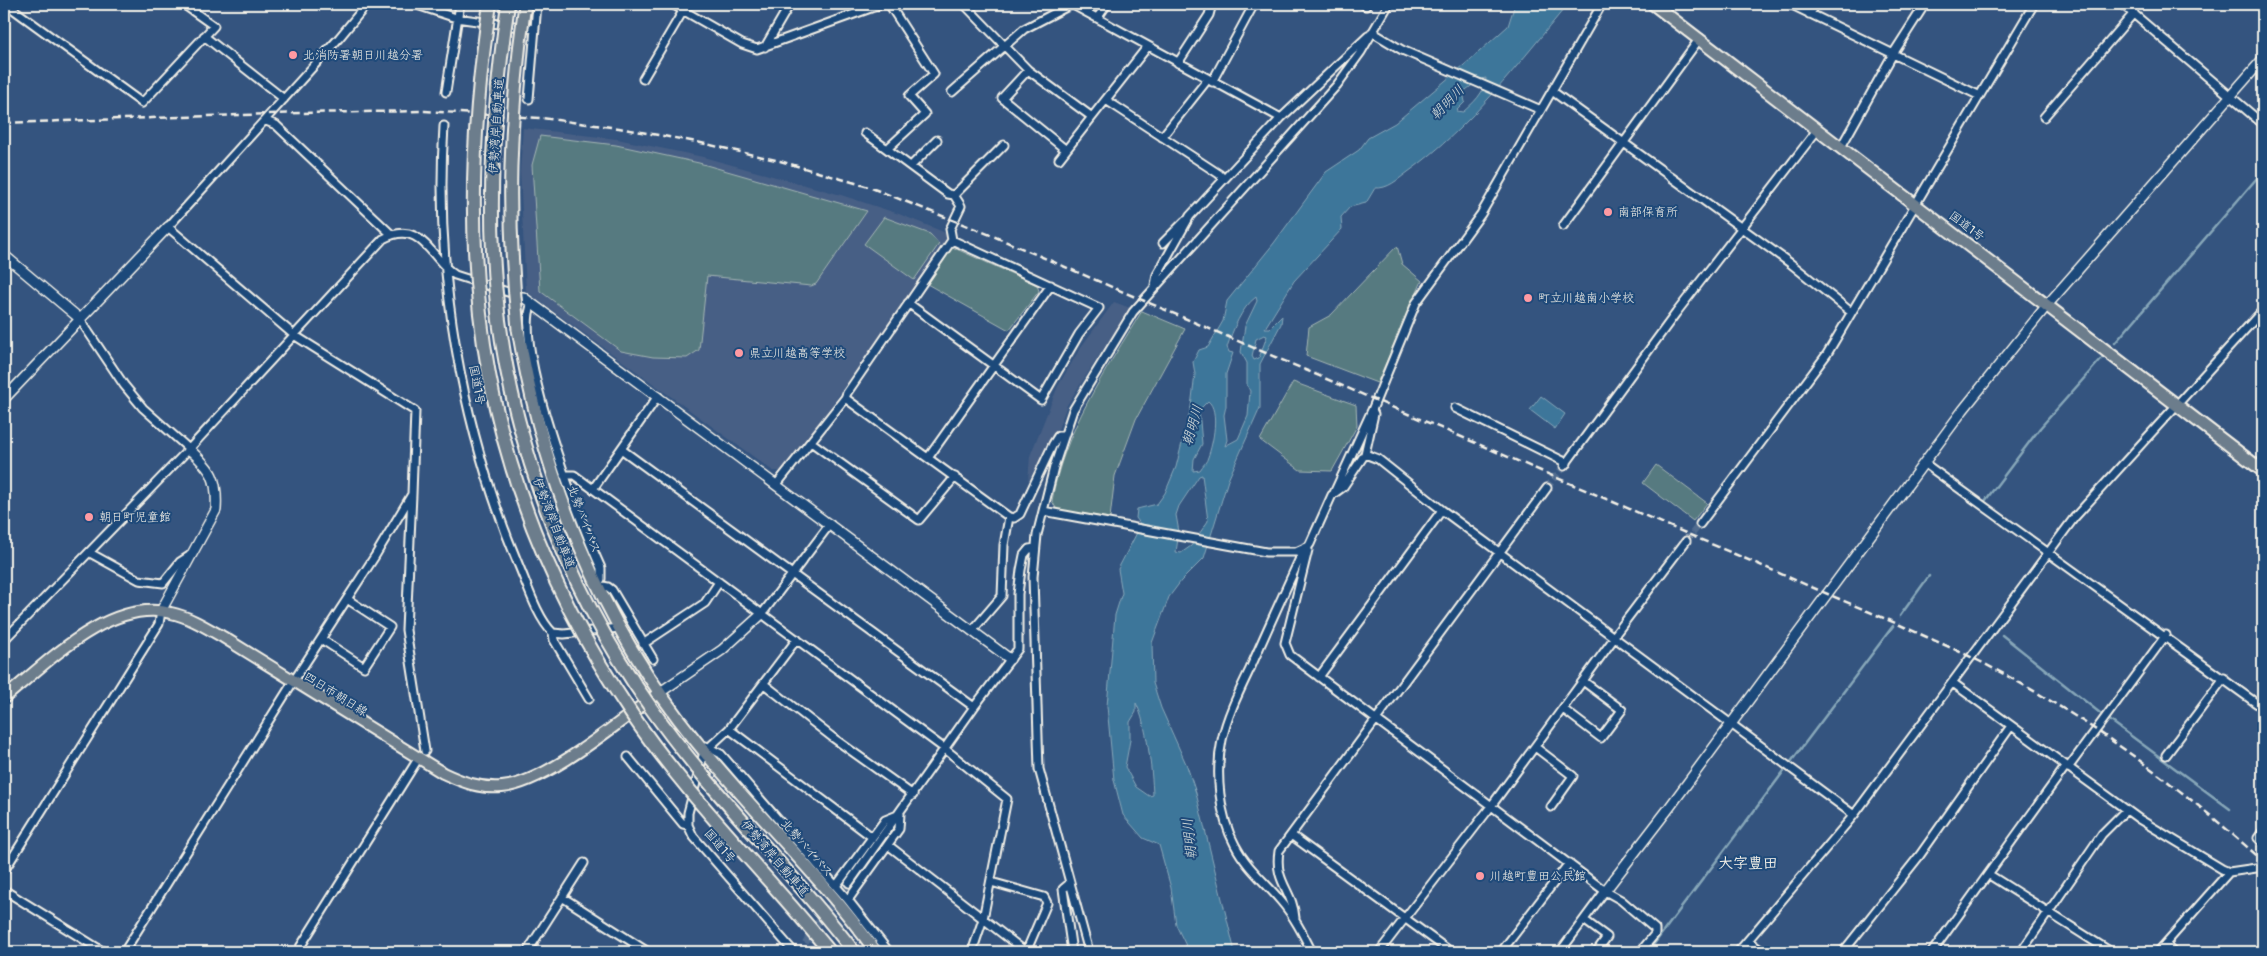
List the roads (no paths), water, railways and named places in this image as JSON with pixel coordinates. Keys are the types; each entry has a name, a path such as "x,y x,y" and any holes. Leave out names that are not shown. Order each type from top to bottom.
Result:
{"highway":[{"name":"伊勢湾岸自動車道","path":"490,4 477,97 474,150 474,256 486,364 497,419 512,472 552,574 604,672 635,718 693,792 830,952"},
{"name":"伊勢湾岸自動車道","path":"508,4 496,98 493,141 493,255 505,358 516,412 548,513 594,616 650,707 696,766 854,952"},
{"name":"北勢バイパス","path":"525,4 517,63 510,156 510,241 518,329 534,411 548,461 582,553 618,628 659,693 695,740 706,749 847,915 876,952"},
{"name":"国道1号","path":"1653,4 2048,304 2263,471"}],"main road":[{"name":"四日市朝日線","path":"4,698 68,646 99,626 135,612 161,611 189,618 443,773 470,784 491,787 513,785 553,768 659,693"}],"street":[{"path":"6,4 142,103 214,26 183,4"},
{"path":"4,399 79,318 130,269 266,120 367,4"},
{"path":"414,4 456,18 535,29"},
{"path":"446,92 456,18 460,4"},
{"path":"529,99 537,4"},
{"path":"672,4 742,44 757,49 882,4"},
{"path":"765,47 790,4"},
{"path":"887,149 925,114 909,96 934,74 889,4"},
{"path":"964,4 1028,70 1092,117"},
{"path":"952,92 1030,25 1071,4 1281,118"},
{"path":"1098,17 1107,4"},
{"path":"1178,63 1209,15 1212,4"},
{"path":"1162,137 1210,81 1254,4"},
{"path":"1089,952 1068,884 1039,770 1033,578 1035,548 1042,511 1063,436 1073,410 1133,312 1155,285 1337,85 1362,52 1389,4"},
{"path":"1602,4 1482,214 1416,303 1372,410 1310,544 1285,644 1290,655 1606,891 1621,900 1655,929 1655,934 1640,952"},
{"path":"1790,4 1978,95"},
{"path":"1809,14 1817,4"},
{"path":"1841,147 1893,54 1925,4"},
{"path":"1700,524 1827,354 1914,203 1953,142 1978,95 1992,76 2034,4"},
{"path":"2122,4 2263,124"},
{"path":"643,79 683,11"},
{"path":"2044,117 2134,13"},
{"path":"1372,32 1402,50 1541,110"},
{"path":"1162,244 1281,118 1372,32"},
{"path":"204,36 284,99"},
{"path":"1564,226 1700,38"},
{"path":"1059,159 1148,46"},
{"path":"1560,952 1963,410 2048,304 2263,59"},
{"path":"1028,70 1002,98 1066,150"},
{"path":"1552,91 1790,263 1851,312"},
{"path":"1106,100 1224,179"},
{"path":"266,120 276,125 392,235"},
{"name":"国道1号","path":"444,126 440,190 447,270 462,380 487,478 503,528 528,587 546,624 553,632 554,640 589,699"},
{"path":"1455,408 1566,464 1741,227 1818,129"},
{"path":"865,133 948,194 954,194 1004,145"},
{"path":"911,166 937,140"},
{"path":"777,484 845,398 952,240 950,229 961,206 954,194"},
{"path":"1155,285 1157,274 1190,216"},
{"path":"168,227 294,336 416,411 406,630 425,751"},
{"path":"4,640 189,449 378,244 392,235 410,235 419,239 436,254 447,270 455,275 524,297 777,484 830,524 843,537 1010,659"},
{"path":"908,303 1041,400 1070,349 1099,308 952,240"},
{"path":"4,255 79,318 138,403 207,465 213,475 217,491 216,510 161,611 160,624 4,871"},
{"path":"928,458 1051,285"},
{"path":"532,303 528,318 532,354 540,394 564,475 601,568 653,659"},
{"path":"1738,952 1854,815 2074,518 2263,310"},
{"path":"593,489 658,396"},
{"path":"845,398 1009,517 1014,518 1020,514 1053,444 1058,436 1063,436"},
{"path":"1332,495 1343,487 1365,454 1374,414 1372,410"},
{"path":"811,442 919,520 955,477"},
{"path":"621,449 792,572 878,639 974,707"},
{"path":"1365,454 1378,458 1442,510 1854,815"},
{"path":"1924,463 2048,553 2166,635 2263,708"},
{"path":"564,475 574,475 945,749 1007,799 983,919 972,952"},
{"path":"1295,920 1294,908 1278,874 1279,850 1547,488"},
{"path":"124,952 412,494"},
{"path":"1319,677 1442,510"},
{"path":"1042,511 1246,549 1287,553 1296,552 1310,544"},
{"path":"972,631 1002,596 1004,545 1009,517"},
{"path":"659,693 722,650 762,614 830,524"},
{"path":"1379,952 1535,747 1686,541"},
{"path":"1310,544 1300,558 1232,710 1222,741 1219,767 1226,820 1234,844 1247,865 1281,901 1295,920 1312,952"},
{"path":"850,883 974,707 1018,649 1020,640 1018,594 1024,555 1029,549 1035,548"},
{"path":"90,553 139,580 163,583 180,562 192,554"},
{"path":"601,568 601,579 597,585 608,587 612,590"},
{"path":"643,644 706,603 719,582"},
{"path":"321,639 364,667 390,627 347,600"},
{"path":"553,632 564,634 618,628"},
{"path":"1932,952 2166,635"},
{"path":"688,825 688,813 706,749 729,729 797,639"},
{"path":"2166,755 2224,678"},
{"path":"1563,709 1601,738 1622,710 1584,680"},
{"path":"1953,683 2126,810 2228,872 2263,867"},
{"path":"764,684 832,737 913,795"},
{"path":"1843,952 1920,855 2011,726"},
{"path":"729,729 872,837"},
{"path":"1535,747 1572,776 1551,807"},
{"path":"706,749 721,754 848,900 889,952"},
{"name":"国道1号","path":"628,757 683,824 688,825 693,836 794,952"},
{"path":"297,952 418,759"},
{"path":"2021,952 2102,834 2126,810"},
{"path":"836,886 885,820 900,814"},
{"path":"848,900 899,830 900,814"},
{"path":"2263,831 2258,838 2263,842"},
{"path":"1291,835 1451,952"},
{"path":"888,845 1026,952 1047,903 1044,896 991,882"},
{"path":"527,952 584,863"},
{"path":"1501,952 1569,863"},
{"path":"2158,952 2228,872"},
{"path":"1988,874 2111,952"},
{"path":"1068,884 1063,888 1072,952"},
{"path":"4,890 104,952"},
{"path":"562,897 648,952"},
{"path":"1584,920 1607,937 1596,952"},
{"path":"1748,941 1763,952"},
{"path":"2165,944 2174,952"}],"water":[{"name":"朝明川","path":"1515,4 1568,4 1493,93 1453,135 1396,181 1384,187 1375,188 1366,203 1350,207 1341,217 1342,229 1294,281 1265,328 1270,328 1282,316 1281,324 1260,364 1260,408 1228,480 1204,558 1181,581 1169,597 1152,643 1153,683 1161,708 1187,766 1196,793 1235,952 1189,952 1176,925 1171,888 1159,845 1143,838 1123,815 1114,780 1107,706 1115,615 1122,593 1118,569 1141,525 1136,518 1137,509 1157,504 1165,493 1176,467 1191,407 1195,374 1193,362 1199,350 1208,347 1223,321 1227,301 1274,243 1326,172 1359,150 1368,138 1395,123 1508,26","holes":["1486,78 1478,97 1463,112 1456,111 1465,102 1463,92 1481,79","1256,297 1257,301 1245,326 1241,352 1247,363 1247,385 1250,391 1248,416 1238,439 1225,446 1227,440 1224,415 1226,406 1226,374 1233,353 1229,352 1227,347 1246,307","1264,335 1267,336 1259,358 1254,360 1252,356 1256,339","1208,401 1212,405 1215,419 1212,444 1207,460 1200,470 1193,471 1194,459 1202,444 1199,410","1202,475 1208,521 1191,546 1181,553 1176,552 1179,532 1176,515 1179,506 1199,476","1136,703 1146,735 1153,795 1149,796 1136,787 1125,767 1130,740 1130,722 1136,712"]},
{"path":"1541,396 1565,414 1555,429 1530,410"}],"waterway":[{"path":"2115,343 2263,171"},
{"path":"1985,501 2040,428 2102,358"},
{"path":"1900,616 1929,576"},
{"path":"1648,952 1893,626"},
{"path":"2002,635 2100,713 2230,809"}],"tunnel":[{"path":"1547,488 1564,466"},
{"path":"1686,541 1700,524"},
{"path":"800,952 816,925 849,883"}],"railway":[{"path":"4,123 300,113 425,111 541,118 619,128 697,142 780,161 869,187 993,236 1969,656 2092,727 2197,804 2263,861"}],"place":[{"name":"北消防署朝日川越分署","path":"293,55"},
{"name":"南部保育所","path":"1608,212"},
{"name":"町立川越南小学校","path":"1528,298"},
{"name":"県立川越高等学校","path":"739,353"},
{"name":"朝日町児童館","path":"89,517"},
{"name":"川越町豊田公民館","path":"1480,876"}],"district":[{"name":"大字豊田","path":"1748,863"}]}
